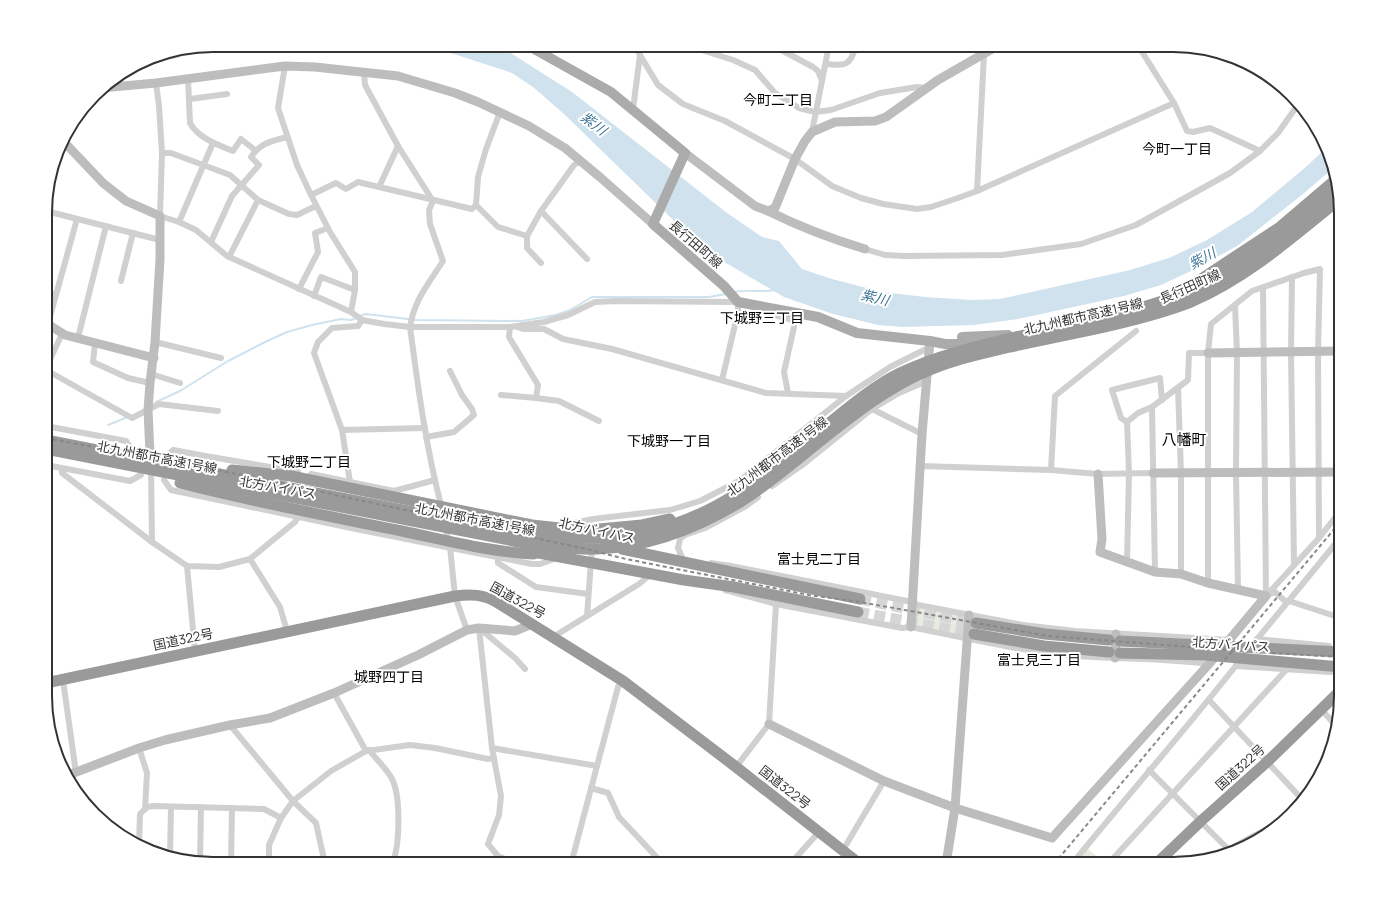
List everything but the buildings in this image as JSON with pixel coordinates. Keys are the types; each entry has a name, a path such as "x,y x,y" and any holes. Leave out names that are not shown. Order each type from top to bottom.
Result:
{"highway":[{"path":"1163,306 1274,231 1331,183"},
{"name":"北九州都市高速1号線","path":"52,450 529,544 574,548 616,547 661,538 683,531 722,513 744,500 877,398 902,383 924,372 946,364 974,356 1118,324 1163,306 1229,272 1270,244 1333,192"},
{"name":"北九州都市高速1号線","path":"52,441 503,530 551,538 594,540 616,538 680,523 720,504 740,492 775,466 871,391 899,374 921,364 965,349 1138,309 1163,306 1211,293 1234,280 1275,252 1334,205"},
{"path":"1163,306 1195,302 1214,295 1251,275 1279,257 1334,214"},
{"name":"北方バイパス","path":"52,435 535,531 860,599"},
{"name":"北方バイパス","path":"52,458 337,512 560,557 684,580 734,586 858,612"},
{"path":"232,470 291,476 532,525 578,530 599,530 642,525 674,519 699,511 719,501 775,466"},
{"path":"180,483 281,507 483,547 521,553 573,555 616,552 661,541 683,531"},
{"name":"国道322号","path":"52,682 455,596 475,594 483,595 498,602 623,681 852,857"},
{"name":"北方バイパス","path":"971,628 1334,652"},
{"name":"北方バイパス","path":"971,628 1044,646 1115,654 1205,655 1334,666"},
{"name":"国道322号","path":"1163,857 1267,762 1334,697"}],"main road":[{"path":"540,52 611,92 633,109 684,154"},
{"name":"長行田町線","path":"684,154 655,221 724,286 738,302 818,317 858,333 929,344 998,344 1091,331 1161,313 1189,303 1223,287 1275,253 1334,205"},
{"name":"長行田町線","path":"929,344 945,338 1002,336 1083,323 1149,306 1204,284 1243,260 1333,192"}],"street":[{"path":"638,52 658,85 683,104 725,121 795,160 832,186 862,198 883,204 917,209 944,203 977,191 1174,103"},
{"path":"707,52 732,60 755,70 775,92 799,108 815,112 831,110 880,93 917,87 926,88"},
{"path":"785,52 813,67 818,71 822,81"},
{"path":"812,132 828,52"},
{"path":"826,64 842,65 849,62 855,52"},
{"path":"768,211 775,208 795,160 805,141 812,132 835,122 874,121 886,116 938,80 987,52"},
{"path":"1142,52 1174,103 1187,131 1193,132 1210,128 1260,151"},
{"path":"977,191 984,54"},
{"path":"633,109 640,55"},
{"path":"285,66 278,108 297,165 310,195 355,272 355,290 351,312"},
{"path":"113,87 156,84 285,66 315,66 398,76 424,83 478,102 529,126 565,148 655,221"},
{"path":"364,72 365,85 398,146 433,201"},
{"path":"188,79 190,123 193,129 213,143 233,151 241,139 255,150"},
{"path":"152,542 146,476 150,454 148,410 155,342 160,240 162,153 156,84"},
{"path":"190,99 227,94"},
{"path":"684,154 755,206 802,228 837,241 885,255 1002,255 1081,244 1136,225 1230,173 1260,151 1278,133 1295,108"},
{"path":"310,195 336,184 346,189 358,182 433,201 472,209 476,205 478,177 486,149 500,112"},
{"path":"211,242 232,196 258,165 251,157 255,150 266,142 287,137"},
{"path":"179,222 213,143"},
{"path":"380,187 398,146"},
{"path":"66,148 103,183 126,201 196,230 229,257 351,312 362,320 384,324 410,326 513,326 544,322 568,316 595,302 616,300 738,302 738,312 722,380"},
{"path":"162,153 171,153 230,175 258,200 289,214 297,215 316,206"},
{"path":"541,263 527,248 527,236 541,211 574,165 581,161"},
{"path":"229,257 258,200"},
{"path":"433,201 430,210 430,224 443,261 419,297 412,312 410,326 426,437 434,480 443,513 450,548 455,596 468,630"},
{"path":"476,205 498,227 527,236"},
{"path":"541,211 587,259"},
{"path":"52,213 160,240"},
{"path":"52,307 77,219"},
{"path":"78,338 106,226"},
{"path":"299,289 318,252 315,233 328,228"},
{"path":"121,281 133,233"},
{"path":"1208,583 1207,473 1208,353 1210,324 1252,292 1292,277 1320,270 1318,352 1319,538"},
{"path":"314,296 321,277 355,290"},
{"path":"1292,277 1291,352 1294,564"},
{"path":"1263,288 1266,596"},
{"path":"52,293 56,295"},
{"path":"1235,305 1237,353 1236,473 1238,590"},
{"path":"760,306 759,311 792,320 794,327 784,372 788,394"},
{"path":"350,482 342,430 314,353 318,342 332,328 358,326 362,320"},
{"path":"513,326 523,329 544,329 563,339 612,349 766,393 846,396"},
{"path":"513,326 509,337 538,385 536,398"},
{"path":"52,327 62,334 154,358"},
{"path":"1051,470 1055,396 1136,331"},
{"path":"52,356 62,334"},
{"path":"155,342 221,358"},
{"path":"95,343 93,362 128,378 151,379 180,383"},
{"path":"911,627 922,434 929,344"},
{"path":"535,531 593,520 670,510 706,498 753,470 846,396 890,367 929,344"},
{"path":"1127,422 1138,413 1152,407 1188,380 1189,353 1334,351"},
{"path":"426,437 454,432 474,415 450,371"},
{"path":"52,372 132,418 159,404 218,410"},
{"path":"1127,422 1121,418 1112,390 1160,378 1162,400"},
{"path":"927,381 899,392 872,409 805,463 746,506 705,528 685,535 680,539 678,548 684,562 720,564 912,602 971,628"},
{"path":"1178,388 1181,473 1181,574"},
{"path":"501,394 559,401 599,421"},
{"path":"1152,407 1155,572"},
{"path":"872,409 922,434"},
{"path":"1127,422 1127,563"},
{"path":"52,427 126,440 132,450"},
{"path":"342,430 425,428"},
{"path":"165,457 173,450 218,459 270,466 394,490 434,480"},
{"path":"52,466 130,481 146,476"},
{"path":"920,466 1051,470 1098,474 1334,472"},
{"path":"62,468 62,473 152,542 187,566 219,567 250,559 295,522 298,517"},
{"path":"1098,474 1102,538 1100,552 1155,572 1181,574 1208,583 1266,596 1275,592 1285,601 1334,616"},
{"path":"164,480 171,490 498,558 540,564 560,557"},
{"path":"769,724 884,781 955,808 1052,838 1209,664 1266,596 1319,538 1334,519"},
{"path":"586,616 592,562 593,520"},
{"path":"1078,857 1209,700 1256,640 1334,546"},
{"path":"498,558 498,564 536,587 588,594"},
{"path":"250,559 280,607 287,631"},
{"path":"187,566 195,651"},
{"path":"553,637 639,584 651,574"},
{"path":"684,580 776,604 902,628 971,628"},
{"path":"736,767 769,724 776,604"},
{"path":"73,774 139,748 165,740 230,725 270,718 334,693 418,655 468,630 479,628 515,631 532,624"},
{"path":"479,628 526,669"},
{"path":"479,628 492,748 501,796 499,815 488,844 498,856"},
{"path":"947,857 955,808 971,628"},
{"path":"1209,664 1115,654 1115,638 1229,640"},
{"path":"1256,640 1334,647"},
{"path":"1237,664 1286,670 1331,672 1334,670"},
{"path":"1114,857 1286,670"},
{"path":"63,680 76,773"},
{"path":"573,857 618,687 623,681"},
{"path":"334,693 367,750 392,779 397,797 399,830 393,857"},
{"path":"1209,700 1299,797"},
{"path":"1321,709 1332,722"},
{"path":"230,725 293,800 316,823 323,857"},
{"path":"269,857 269,845 281,818 293,800 331,771 367,750 410,745 435,748 488,759 494,758"},
{"path":"139,748 147,773 145,809"},
{"path":"492,748 596,766"},
{"path":"1149,770 1227,848"},
{"path":"843,850 884,781"},
{"path":"590,788 608,793 619,817 656,857"},
{"path":"139,839 140,814 145,809 154,806 264,809 281,818"},
{"path":"170,852 171,807"},
{"path":"200,857 201,807"},
{"path":"231,857 232,808"},
{"path":"796,857 819,832"}],"shaded area":[{"path":"917,608 963,616 964,630 960,634 915,625"},
{"path":"1087,848 1097,857 1080,857"}],"water":[{"name":"紫川","path":"444,52 509,52 572,92 727,213 762,237 779,241 802,269 832,279 882,292 972,300 1000,299 1130,270 1169,258 1207,240 1252,212 1322,152 1329,172 1237,246 1191,271 1161,285 1124,296 1018,319 974,325 902,327 878,325 833,314 784,297 704,250 564,114 533,87 512,73"},
{"path":"190,53 174,59 162,61 171,57"}],"waterway":[{"path":"734,292 775,290"},
{"path":"360,316 366,314 416,320 522,321 556,315 570,310 592,297 709,297 726,294"},
{"path":"156,402 180,391 228,361 287,332 341,319 351,320 356,318"},
{"path":"108,425 128,417"}],"tunnel":[{"path":"860,599 976,623"},
{"path":"858,612 974,634"}],"railway":[{"path":"52,439 248,476 626,559 809,595 860,602 1049,636 1334,657"},
{"path":"1060,857 1334,529"}],"district":[{"name":"今町二丁目","path":"778,99"},
{"name":"今町一丁目","path":"1177,148"},
{"name":"下城野三丁目","path":"762,317"},
{"name":"八幡町","path":"1184,439"},
{"name":"下城野一丁目","path":"669,440"},
{"name":"下城野二丁目","path":"309,461"},
{"name":"富士見二丁目","path":"819,558"},
{"name":"富士見三丁目","path":"1039,659"},
{"name":"城野四丁目","path":"389,676"}]}
